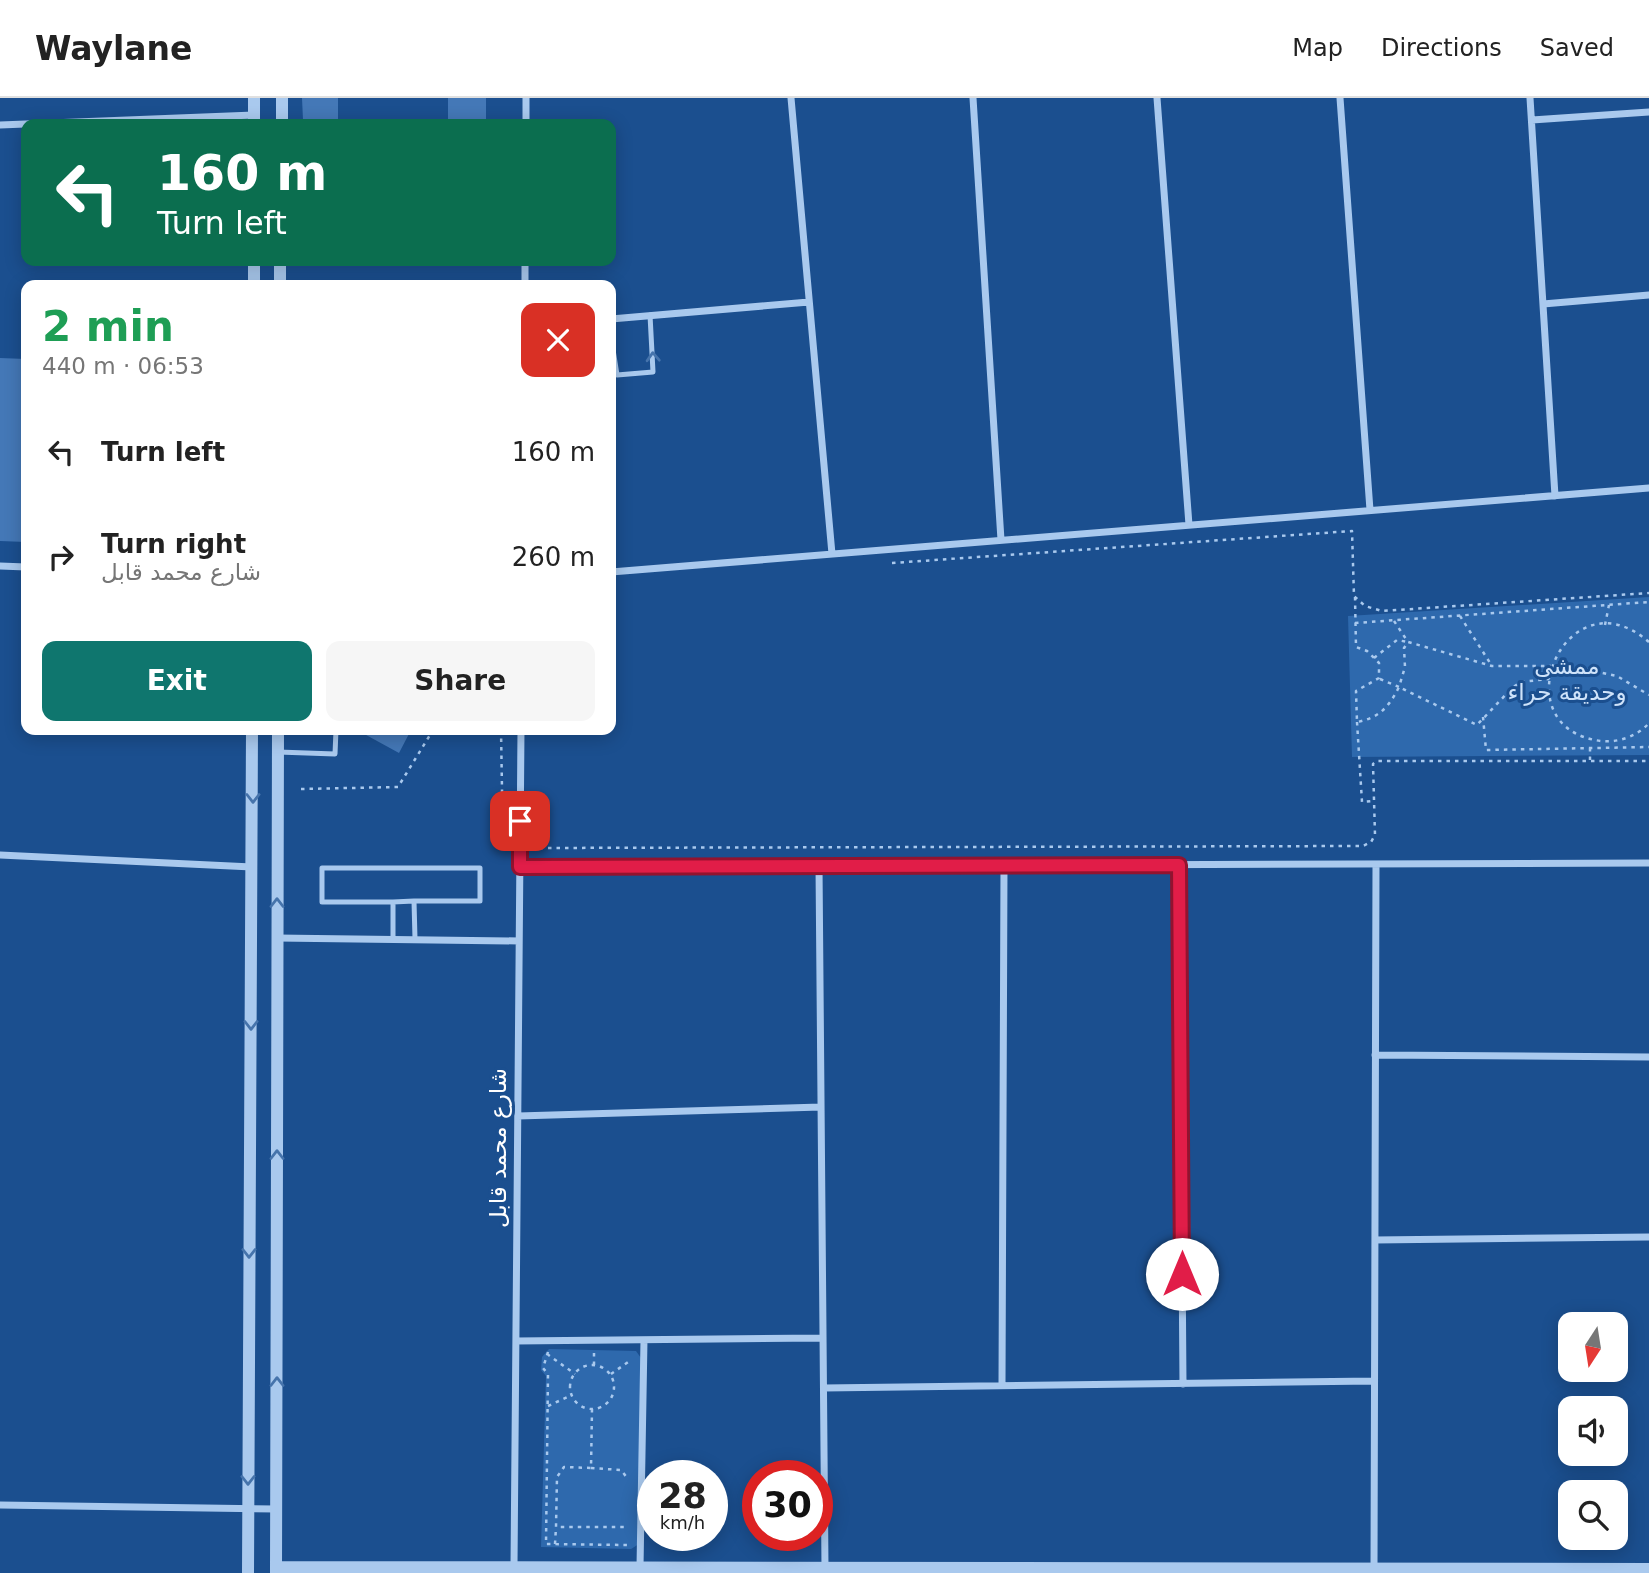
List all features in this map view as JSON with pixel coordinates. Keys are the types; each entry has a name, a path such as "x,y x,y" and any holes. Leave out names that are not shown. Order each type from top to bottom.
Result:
{"street":[{"path":"254,98 254,119"},
{"path":"282,98 282,119"},
{"path":"526,98 526,119"},
{"path":"791,98 832,554"},
{"path":"973,98 1001,540"},
{"path":"1157,98 1189,525"},
{"path":"1340,98 1370,510"},
{"path":"1530,98 1555,496"},
{"path":"1532,120 1649,112"},
{"path":"0,125 21,125"},
{"path":"1543,304 1649,295"},
{"path":"616,318 809,302"},
{"path":"616,572 1649,488"},
{"path":"0,566 21,567"},
{"path":"248,1573 253,735"},
{"path":"278,735 276,1570 514,1566 1649,1569"},
{"name":"شارع محمد قابل","path":"514,1566 521,735"},
{"path":"0,855 253,867"},
{"path":"520,867 1649,863"},
{"path":"1374,1569 1376,864"},
{"path":"1179,865 1183,1384"},
{"path":"819,866 825,1567"},
{"path":"1002,1385 1004,866"},
{"path":"277,937 519,941"},
{"path":"1375,1055 1649,1057"},
{"path":"518,1116 821,1107"},
{"path":"1375,1240 1649,1237"},
{"path":"516,1341 823,1338"},
{"path":"640,1567 644,1340"},
{"path":"824,1388 1374,1381"},
{"path":"0,1505 276,1508"}],"lane":[{"path":"616,369 617,375 653,372 650,315"},
{"path":"278,752 335,754 336,735"},
{"path":"323,868 480,868 480,901 414,901 323,902 323,868"},
{"path":"414,901 415,939"},
{"path":"393,902 394,939"}],"path":[{"path":"885,563 1352,531 1356,647 1379,663 1379,678"},
{"path":"1355,597 1365,606 1382,611 1649,593"},
{"path":"1355,623 1649,602"},
{"path":"1605,625 1609,605"},
{"path":"1460,616 1492,666"},
{"path":"1394,621 1408,642"},
{"path":"1649,642 1632,630 1605,625 1577,632 1562,645 1551,666 1548,680 1550,699 1558,717 1572,730 1589,739 1609,742 1628,738 1649,723"},
{"path":"1374,658 1397,639 1492,666 1551,666"},
{"path":"1357,722 1374,719 1399,687 1405,667 1404,648 1408,642"},
{"path":"1379,678 1477,725 1521,682 1548,680 1560,670 1589,670 1617,676 1649,695"},
{"path":"1374,801 1362,802 1356,691 1379,678"},
{"path":"1483,717 1486,750 1649,747"},
{"path":"301,789 398,788 430,735"},
{"path":"501,735 503,848 513,848"},
{"path":"1590,748 1590,761"},
{"path":"531,848 1363,846 1371,842 1375,835 1373,764 1377,761 1649,761"},
{"path":"575,1374 548,1352 543,1368 548,1374 546,1544 630,1545 637,1542"},
{"path":"583,1352 594,1352 594,1365"},
{"path":"610,1374 637,1356"},
{"path":"594,1365 575,1374 570,1386 572,1395 579,1404 592,1409 605,1405 613,1394 610,1374"},
{"path":"594,1365 610,1374"},
{"path":"548,1406 572,1395"},
{"path":"591,1468 592,1409"},
{"path":"555,1544 557,1477 565,1467 621,1470 629,1479"},
{"path":"547,1477 557,1477"},
{"path":"556,1527 628,1528 628,1516"}],"green space":[{"name":"ممشى وحديقة حراء","path":"1649,597 1649,755 1352,757 1348,616"},
{"path":"549,1349 636,1351 641,1358 637,1545 631,1549 541,1547 546,1376 541,1370 542,1357"}],"building":[{"path":"302,98 338,98 338,119 303,119"},
{"path":"448,98 486,98 486,119 448,119"},
{"path":"0,358 21,359 21,542 0,541"},
{"path":"366,735 408,735 399,753"}],"route":[{"path":"520,821 520,867 1179,865 1182,1274"}]}
